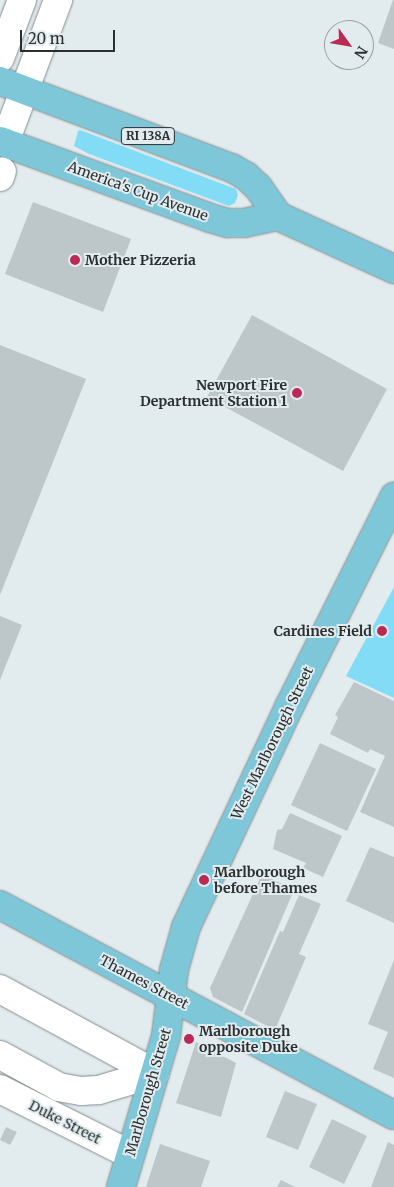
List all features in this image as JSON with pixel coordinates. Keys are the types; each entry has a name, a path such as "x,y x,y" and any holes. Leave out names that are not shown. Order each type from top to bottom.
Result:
{"main road":[{"name":"RI 138A","path":"12,85 232,168 246,176 258,187 278,216"},
{"name":"America's Cup Avenue","path":"2,142 228,223 244,223 278,216"},
{"path":"278,216 394,269"},
{"name":"West Marlborough Street","path":"171,997 180,947 195,906 290,705 394,497"},
{"name":"Thames Street","path":"0,905 394,1115"},
{"name":"Marlborough Street","path":"121,1187 129,1154 166,1036 171,997"}],"street":[{"path":"0,58 22,0"},
{"path":"2,142 12,85 58,0"},
{"path":"0,990 155,1073"},
{"path":"0,1055 59,1087 81,1092 99,1090 155,1073"},
{"name":"Duke Street","path":"0,1089 129,1154"}],"shaded area":[{"path":"80,130 236,189 238,195 235,203 229,206 89,154 74,146 78,131"},
{"name":"Cardines Field","path":"394,587 394,698 346,676"}],"building":[{"path":"394,0 394,49 378,43"},
{"path":"33,202 131,239 103,312 5,274"},
{"name":"Newport Fire Department Station 1","path":"252,315 387,389 343,471 207,397"},
{"path":"0,345 86,379 0,595"},
{"path":"0,616 22,625 0,680"},
{"path":"354,682 394,701 394,827 360,812 385,756 370,749 368,753 330,734 338,717 335,715"},
{"path":"320,743 376,769 347,831 291,805"},
{"path":"290,813 342,836 323,877 303,868 306,863 273,849 277,830 282,829"},
{"path":"370,847 394,857 394,923 346,901"},
{"path":"262,874 294,890 242,1012 213,997 210,988"},
{"path":"299,895 321,904 299,954 306,957 275,1030 244,1014 280,931 283,932"},
{"path":"394,960 394,1078 373,1069 388,1032 368,1024"},
{"path":"196,1042 236,1063 221,1117 176,1103"},
{"path":"285,1091 317,1104 298,1150 266,1137"},
{"path":"332,1119 367,1136 344,1184 309,1167"},
{"path":"6,1127 17,1132 10,1145 0,1140"},
{"path":"388,1142 394,1145 394,1187 371,1187"},
{"path":"160,1144 210,1161 201,1187 146,1187"},
{"path":"281,1180 295,1187 277,1187"}],"place":[{"name":"Mother Pizzeria","path":"75,260"},
{"name":"Newport Fire Department Station 1","path":"297,393"},
{"name":"Cardines Field","path":"382,631"},
{"name":"Marlborough before Thames","path":"204,880"},
{"name":"Marlborough opposite Duke","path":"189,1039"}]}
